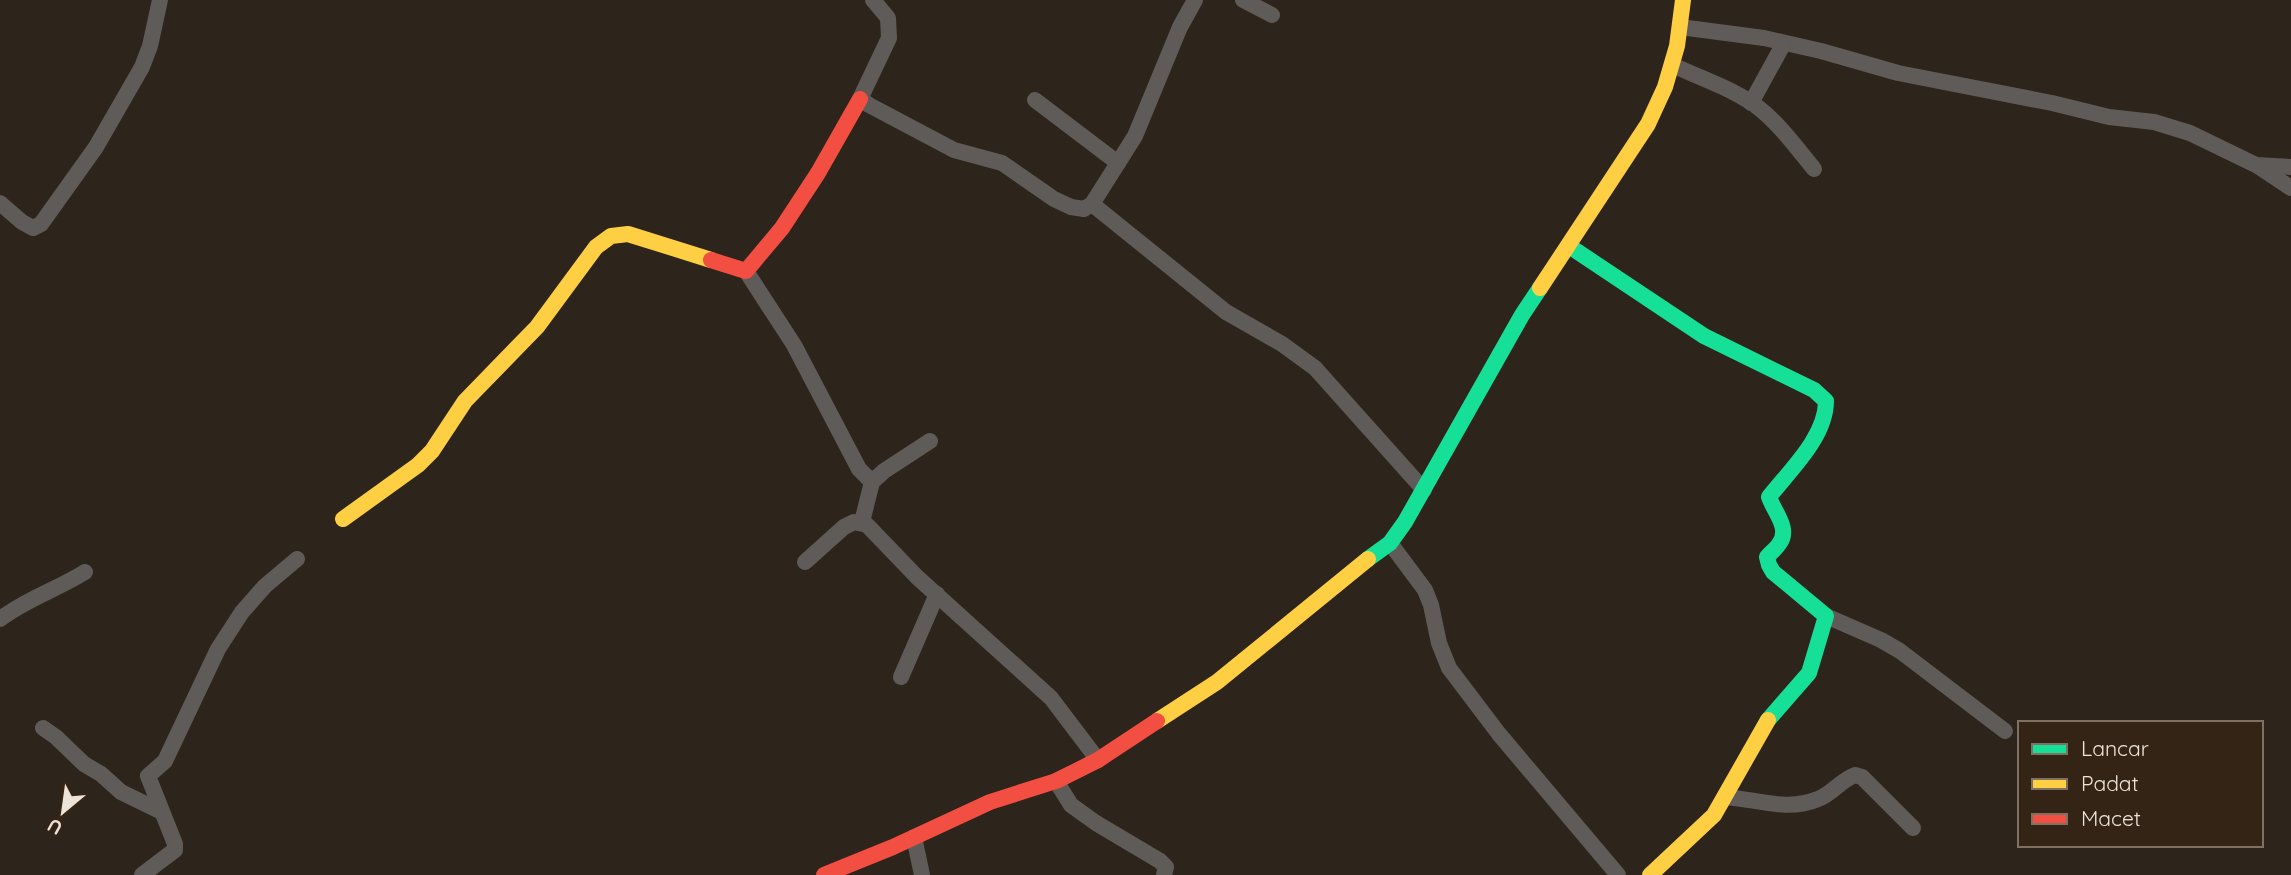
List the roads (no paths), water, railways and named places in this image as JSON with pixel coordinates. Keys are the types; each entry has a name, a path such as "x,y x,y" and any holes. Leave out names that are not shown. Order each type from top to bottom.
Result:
{"street":[{"path":"0,203 33,228 41,224 96,147 142,67 150,46 160,0"},
{"path":"746,271 782,228 818,173 860,99 889,37 888,18 873,0"},
{"path":"860,99 954,150 1002,163 1054,198 1071,207 1084,209 1092,204 1135,136 1180,27 1195,0"},
{"path":"1243,0 1272,15"},
{"path":"824,875 893,847 990,802 1056,781 1098,760 1217,682 1390,543 1424,490 1522,315 1648,124 1672,65 1683,0"},
{"path":"1680,27 1764,38 1898,73 2109,117 2154,122 2190,133 2256,166 2291,188"},
{"path":"1751,103 1784,43"},
{"path":"1672,65 1751,103 1784,133 1814,169"},
{"path":"1034,100 1118,163"},
{"path":"2256,166 2291,167"},
{"path":"1092,204 1226,312 1282,344 1315,368 1424,490"},
{"path":"343,519 418,465 432,451 465,401 537,327 596,247 611,236 628,234 746,271 794,345 859,469 872,482"},
{"path":"1569,246 1704,336 1822,395 1826,401 1824,417 1812,440 1769,497 1783,531 1782,540 1768,554 1766,560 1773,572 1826,616 1900,651 2005,732"},
{"path":"862,522 872,482 930,441"},
{"path":"806,562 844,527 862,522 917,577 1051,698 1098,760"},
{"path":"1390,543 1425,590 1439,643 1449,668 1499,734 1618,875"},
{"path":"142,875 174,850 175,844 148,776 165,761 218,649 242,612 265,586 297,559"},
{"path":"0,619 21,603 85,572"},
{"path":"901,677 937,594"},
{"path":"1650,875 1714,815 1758,734 1774,711 1809,673 1826,616"},
{"path":"43,728 83,764 101,774 121,792 162,812"},
{"path":"1725,797 1791,805 1817,800 1855,775 1862,777 1913,828"},
{"path":"1056,781 1071,804 1097,824 1160,861 1166,867 1164,875"},
{"path":"914,837 922,875"}]}
